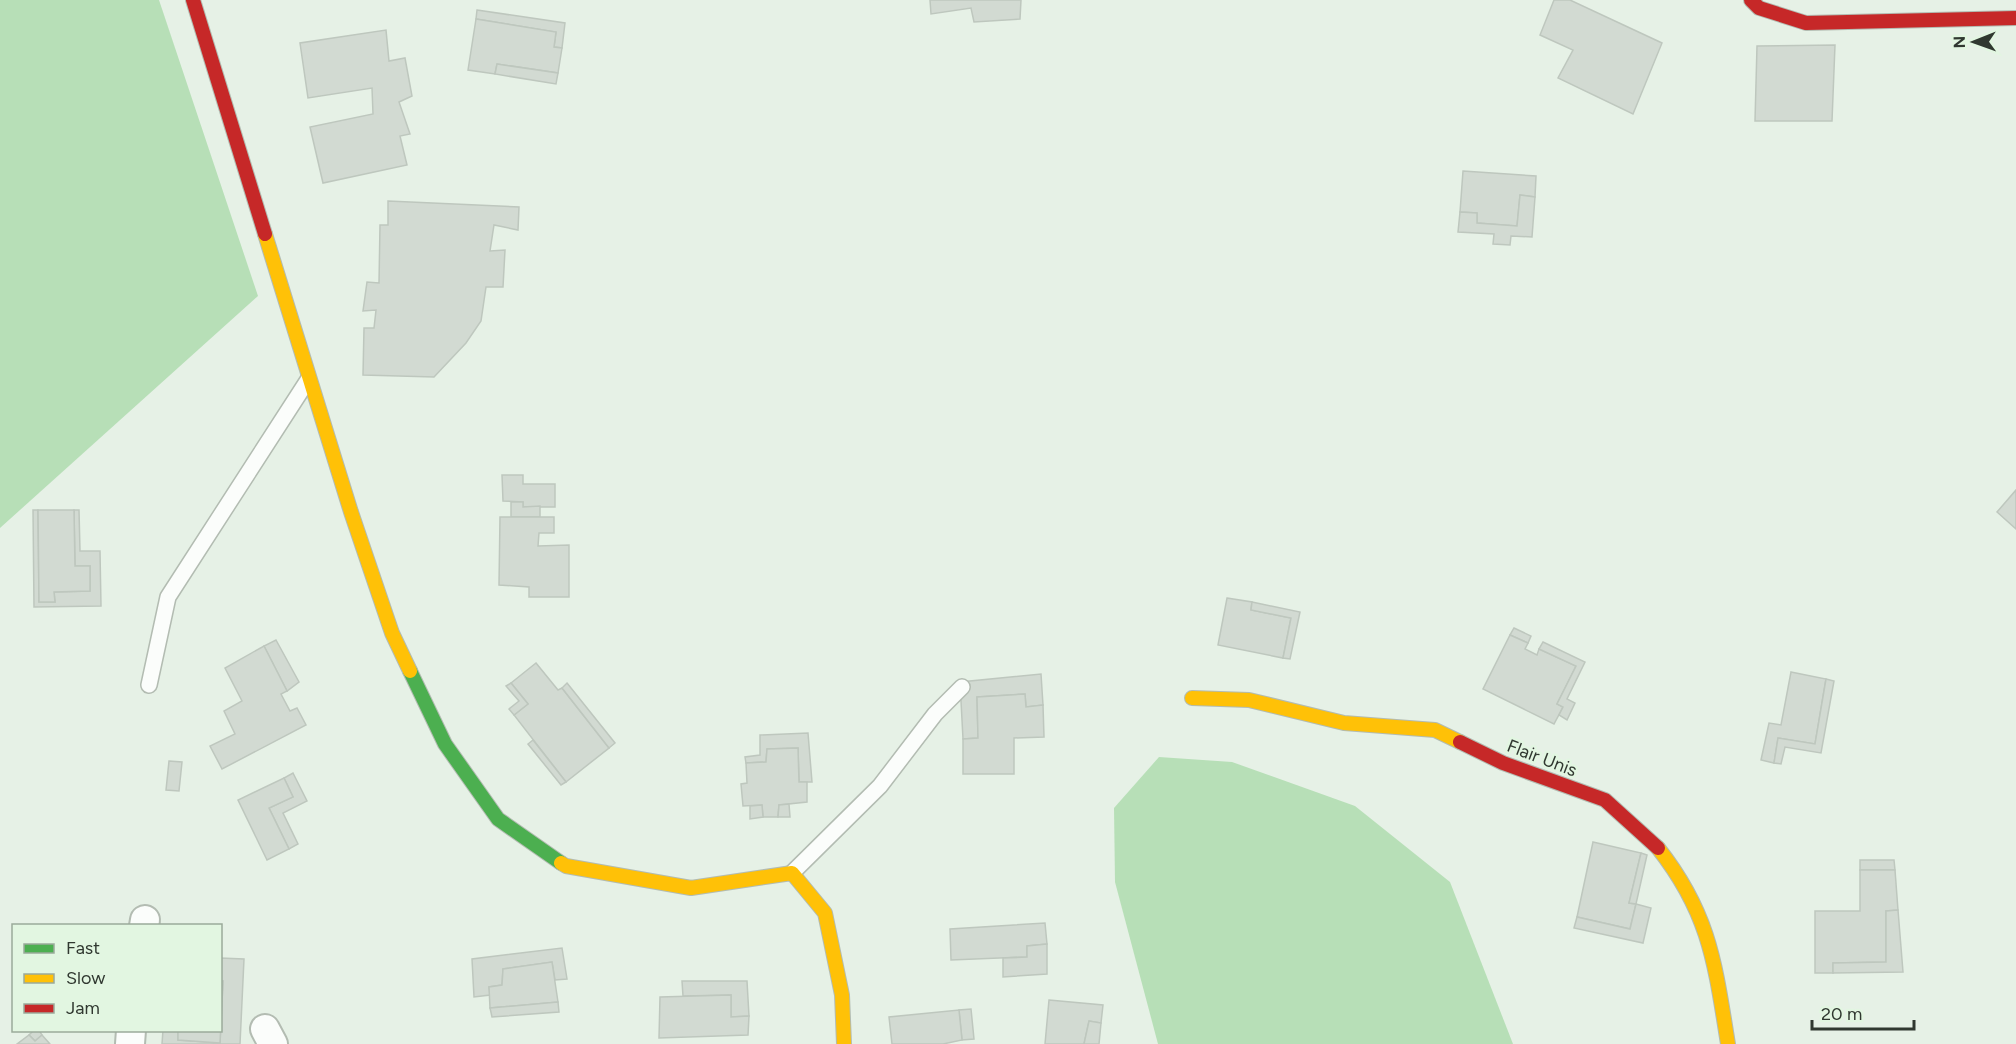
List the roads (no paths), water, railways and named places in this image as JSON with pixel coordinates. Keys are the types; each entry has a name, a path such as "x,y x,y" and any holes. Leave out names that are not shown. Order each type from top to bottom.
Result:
{"street":[{"path":"193,0 309,377 392,633 445,744 498,819 566,866 634,880 691,888 792,873 825,913 842,995 844,1044"},
{"path":"1751,0 1759,8 1806,23 1961,10 2016,18"},
{"name":"Flair Unis","path":"1192,698 1249,699 1344,723 1435,730 1503,763 1605,800 1652,840 1678,873 1701,916 1714,959 1728,1044"}],"lane":[{"path":"149,685 168,597 309,377"},
{"path":"792,873 880,786 935,714 962,687"}]}
